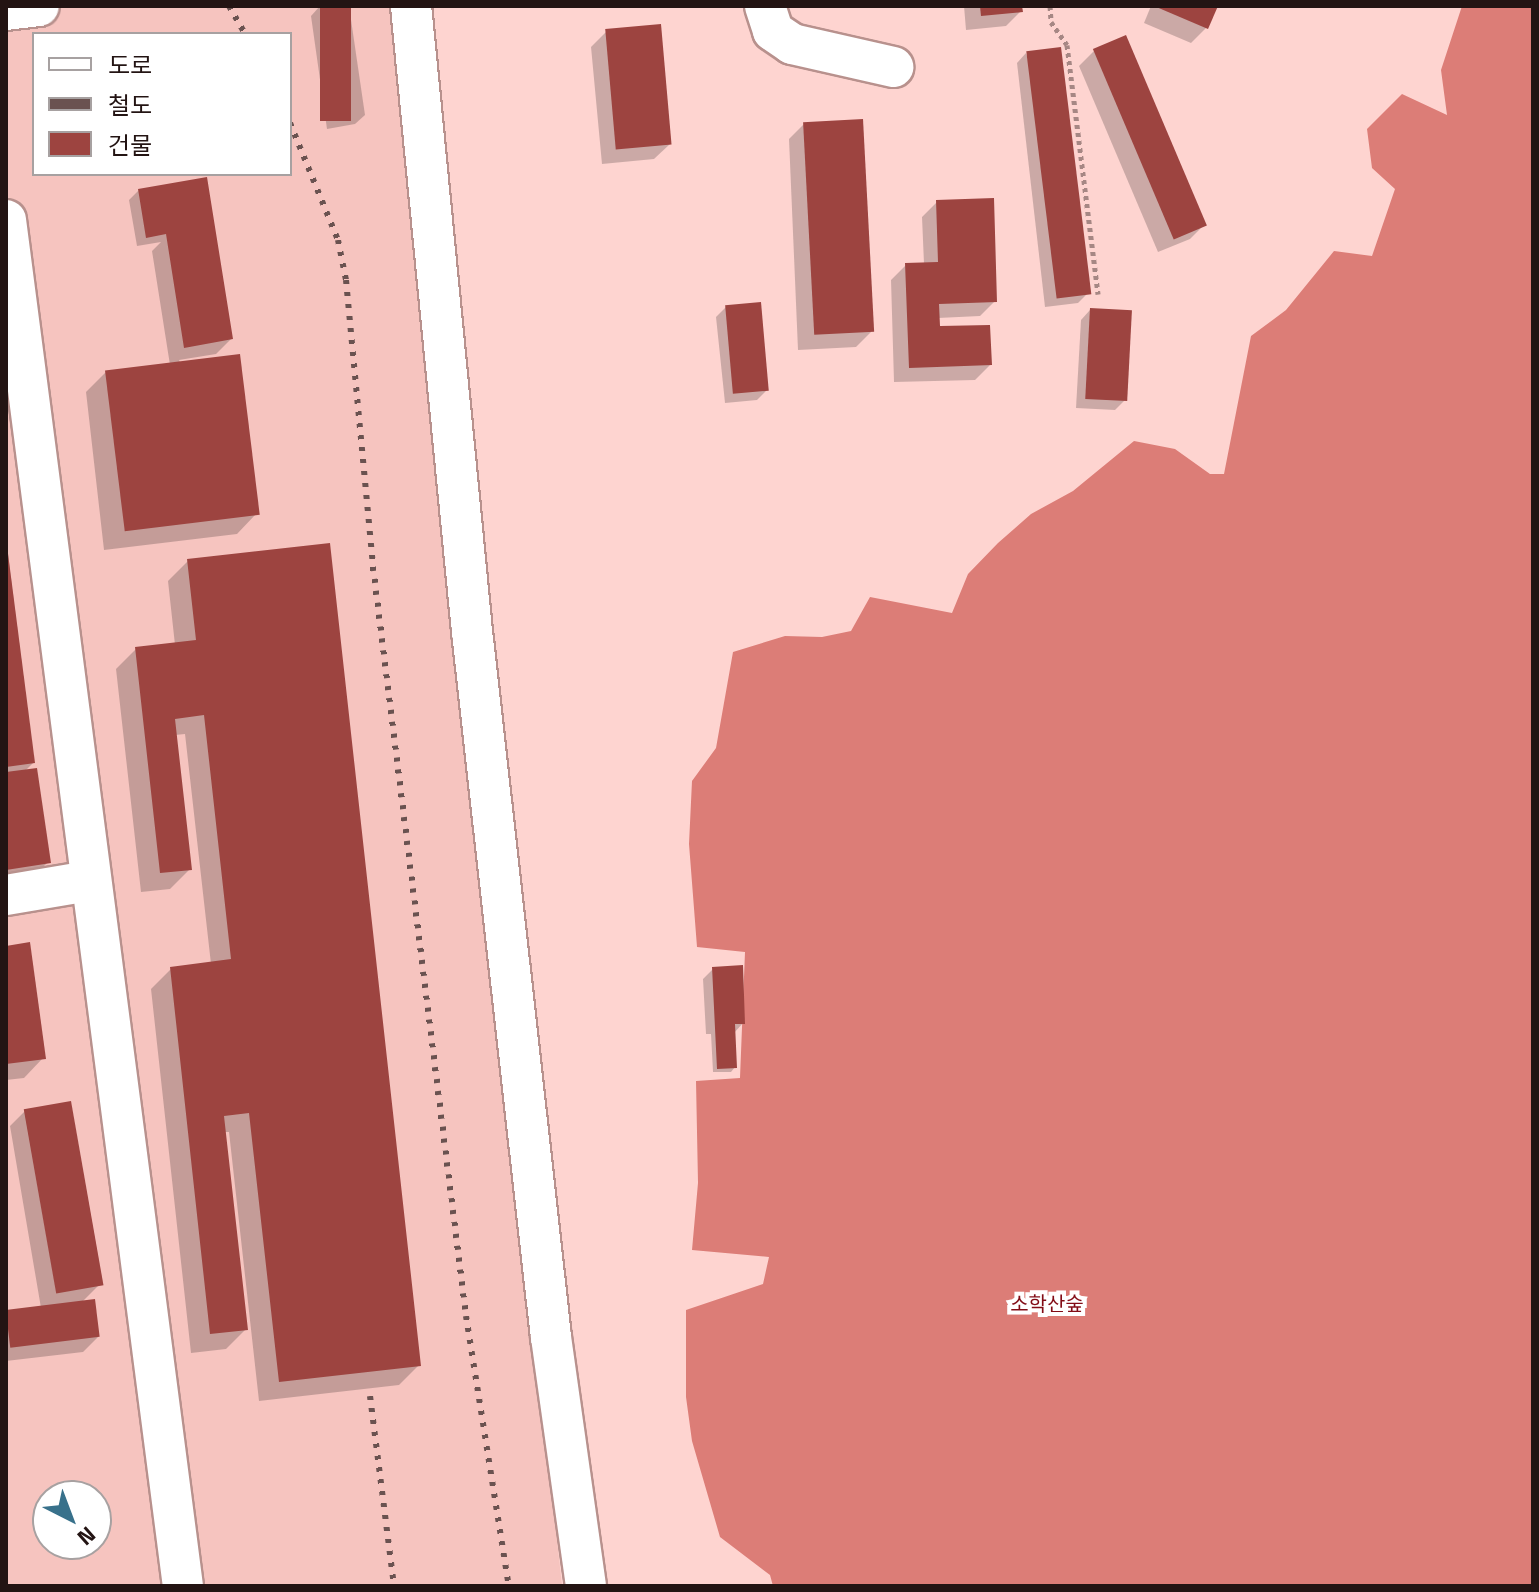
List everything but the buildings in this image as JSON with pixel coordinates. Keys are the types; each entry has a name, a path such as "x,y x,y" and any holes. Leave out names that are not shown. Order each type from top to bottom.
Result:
{"street":[{"path":"6,10 39,6"},
{"path":"411,6 473,647 551,1337 586,1586"},
{"path":"765,6 773,31 792,44 893,67"},
{"path":"6,220 89,881 183,1586"},
{"path":"6,895 89,881"}],"path":[{"path":"1050,6 1051,22 1067,45 1098,294"}],"shaded area":[{"path":"6,6 390,6 562,1586 6,1586"}],"green space":[{"name":"소학산숲","path":"1462,6 1533,6 1533,1586 773,1586 770,1575 720,1537 692,1441 686,1397 686,1310 763,1284 769,1257 692,1250 698,1183 696,1081 740,1078 745,952 697,947 689,844 692,781 716,748 733,652 785,636 822,637 851,631 870,597 952,613 968,574 998,543 1031,514 1073,491 1134,441 1175,449 1210,474 1224,474 1251,336 1286,310 1334,251 1372,256 1395,189 1372,168 1367,129 1402,94 1447,115 1441,70"}],"railway":[{"path":"229,6 244,32"},
{"path":"292,128 338,240 346,280 373,567 466,1316 509,1586"},
{"path":"370,1396 394,1586"}]}
